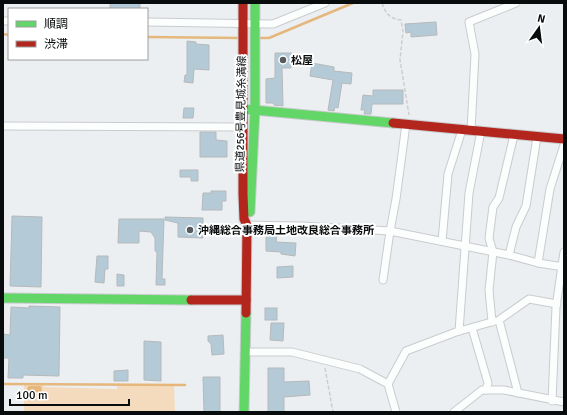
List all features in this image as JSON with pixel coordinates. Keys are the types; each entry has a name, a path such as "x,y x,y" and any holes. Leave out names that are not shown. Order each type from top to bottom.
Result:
{"main road":[{"name":"県道256号豊見城糸満線","path":"243,3 243,194 244,218 247,226"},
{"name":"県道256号豊見城糸満線","path":"244,412 247,226 249,219 255,110 255,3"},
{"path":"243,109 564,139"},
{"path":"3,298 246,300"}],"street":[{"path":"148,22 243,25 273,24 325,3"},
{"path":"442,241 448,174 466,130 474,94 475,54 469,22 516,3"},
{"path":"383,280 408,125"},
{"path":"3,126 243,127"},
{"path":"459,331 469,193 481,131"},
{"path":"514,135 499,198 493,207 489,238 493,252 489,290 496,321 518,393"},
{"path":"509,255 516,226 526,206 537,137"},
{"path":"538,263 550,189 564,145"},
{"path":"247,226 302,226 390,231 563,267"},
{"path":"552,401 557,304 564,252"},
{"path":"396,412 388,384 406,351 459,331 496,321 529,299 557,304"},
{"path":"472,328 488,383 486,390"},
{"path":"245,352 292,352 360,369 388,384"},
{"path":"454,412 482,390 504,390 552,401 564,402"}],"path":[{"path":"382,3 384,12 394,19 401,20 403,31 400,60 408,125"},
{"path":"324,360 333,412"}],"shaded area":[{"path":"24,383 43,383 44,387 117,389 117,385 174,385 175,412 24,412"},
{"path":"29,386 41,386 42,390 41,392 27,392 27,388"}],"building":[{"path":"110,3 140,3 140,8 110,8"},
{"path":"436,22 437,35 411,37 411,32 406,33 405,24"},
{"path":"187,41 196,42 196,44 209,45 209,70 194,69 193,83 184,82 185,75 187,75"},
{"path":"275,53 292,53 291,68 282,68 283,106 274,105 274,103 266,103 266,79 275,78"},
{"path":"312,63 334,67 334,71 352,73 351,84 342,83 338,108 335,107 334,111 328,110 333,80 310,76"},
{"path":"373,90 403,90 403,104 372,104 371,114 364,114 365,110 361,110 363,95 373,96"},
{"path":"184,108 194,108 193,118 183,118"},
{"path":"200,132 216,132 216,140 227,141 227,157 200,157"},
{"path":"180,170 198,170 198,181 191,181 191,177 180,177"},
{"path":"211,191 226,191 226,201 222,201 222,210 202,210 203,193 211,193"},
{"path":"12,216 42,217 41,287 10,286"},
{"name":"沖縄総合事務局土地改良総合事務所","path":"165,217 203,218 203,238 178,237 178,223 165,220"},
{"path":"119,219 164,219 162,279 165,279 165,285 156,285 157,252 155,251 155,238 151,232 139,231 139,243 118,243"},
{"path":"266,235 277,235 276,242 296,243 295,256 281,254 281,252 266,251"},
{"path":"97,256 108,256 108,269 105,269 104,283 95,282"},
{"path":"293,266 293,277 277,278 277,267"},
{"path":"117,274 124,275 124,286 117,286"},
{"path":"29,306 60,307 59,376 23,375 23,378 8,378 9,358 3,358 3,334 10,335 11,307 29,308"},
{"path":"265,308 277,308 277,320 265,320"},
{"path":"271,323 284,323 283,341 270,340"},
{"path":"223,335 224,354 212,355 211,344 208,341 208,336"},
{"path":"144,341 161,342 161,381 144,380"},
{"path":"268,368 284,368 284,382 309,381 310,395 284,397 284,412 268,412"},
{"path":"128,370 128,381 114,381 114,371"},
{"path":"203,377 220,377 220,412 204,412"}],"waterway":[{"path":"258,38 269,38 353,3"},
{"path":"3,34 8,35"},
{"path":"148,37 241,38"},
{"path":"3,384 185,385"}],"traffic: fast":[{"path":"250,212 255,110 255,3"},
{"path":"243,109 393,123"},
{"path":"3,298 191,300"},
{"path":"244,412 246,313"}],"traffic: jam":[{"path":"243,3 243,194 244,219 247,225 246,313"},
{"path":"393,123 564,139"},
{"path":"191,300 246,300"}],"place":[{"name":"松屋","path":"283,60"},
{"name":"沖縄総合事務局土地改良総合事務所","path":"190,230"}]}
